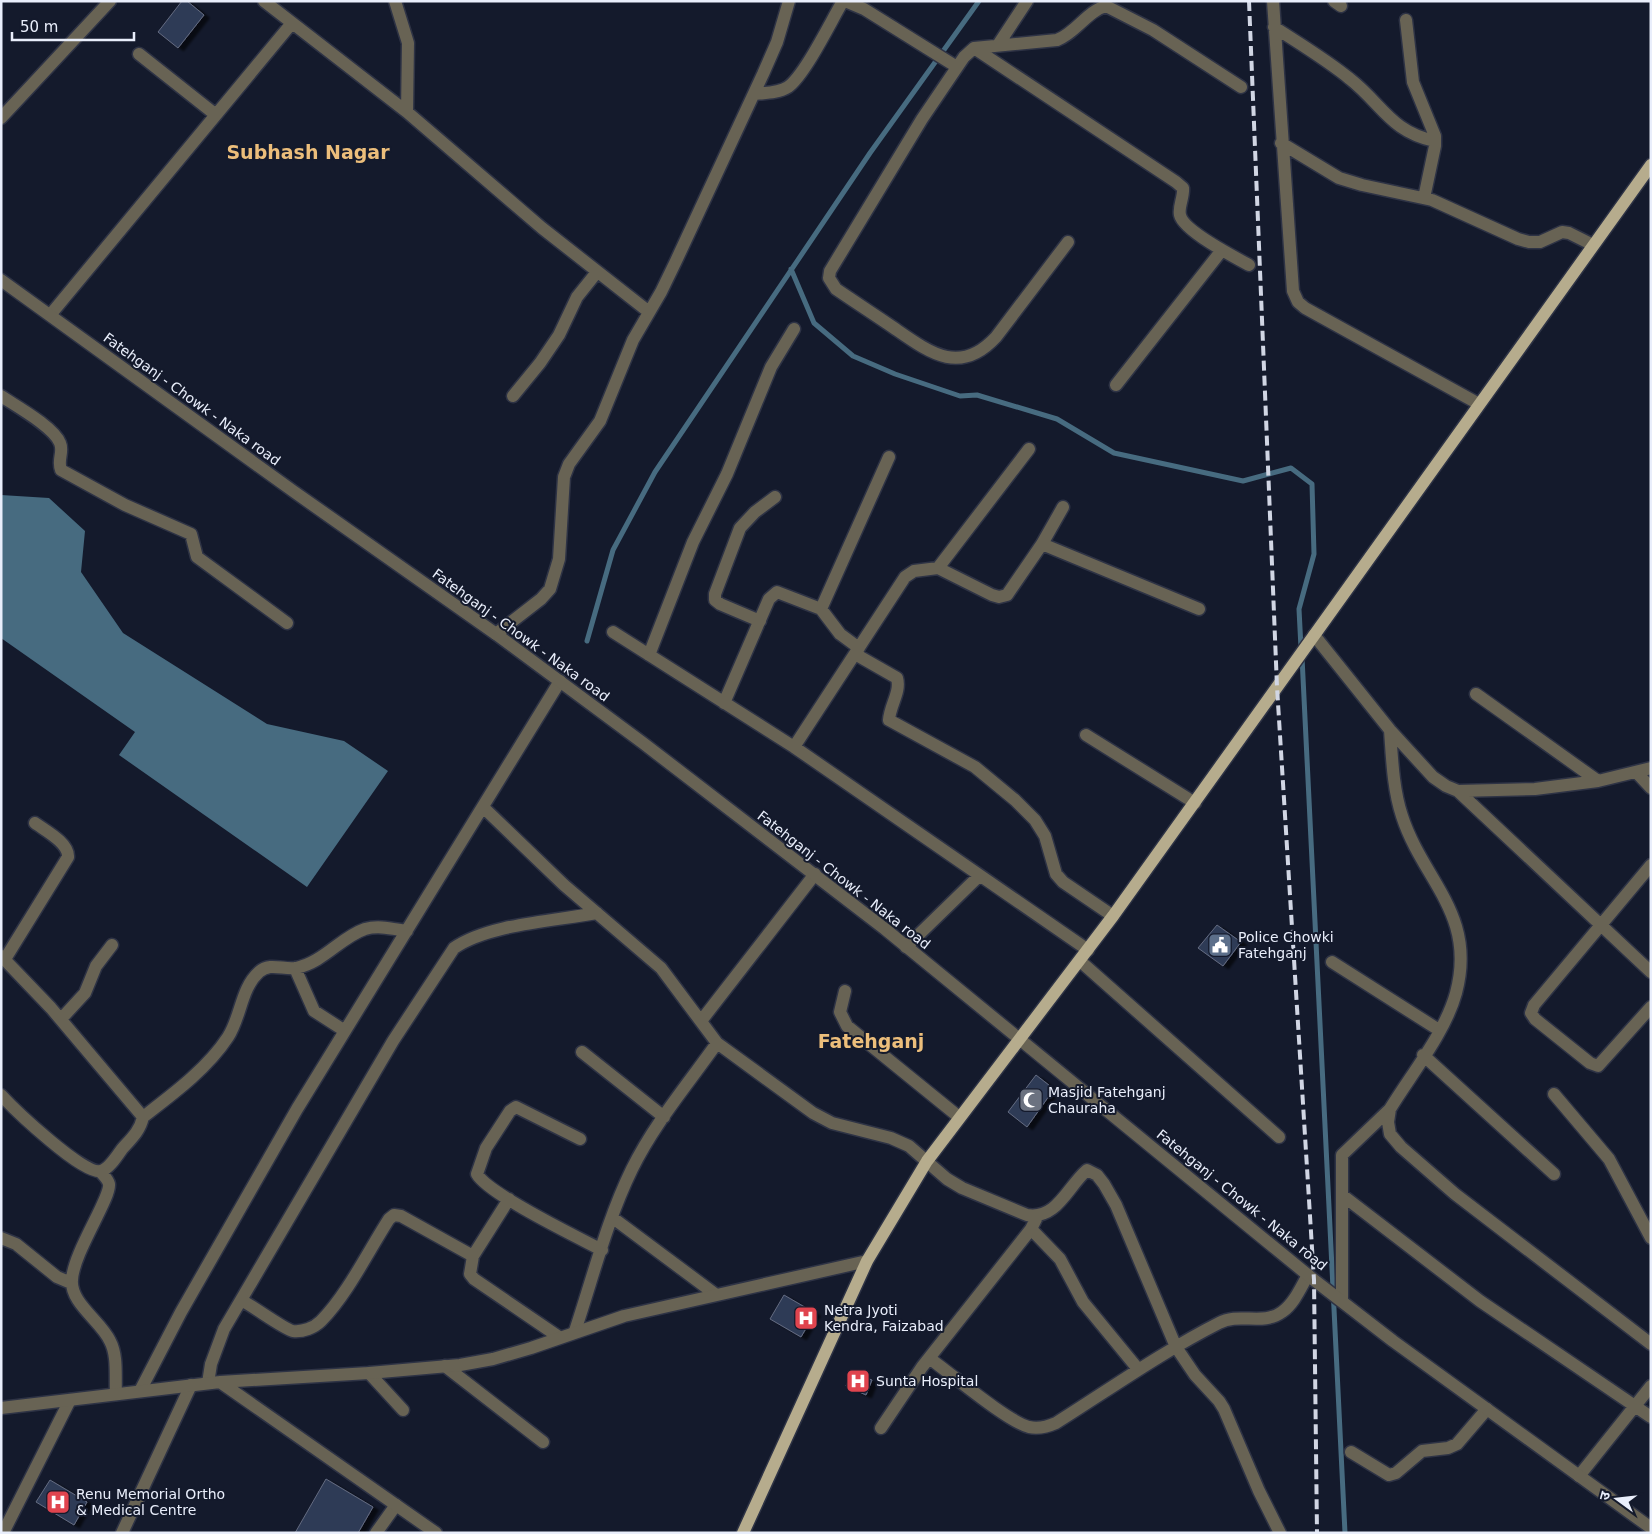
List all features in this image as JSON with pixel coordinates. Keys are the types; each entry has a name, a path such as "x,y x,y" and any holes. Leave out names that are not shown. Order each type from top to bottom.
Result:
{"main road":[{"path":"743,1533 866,1261 927,1161 1113,916 1651,165"}],"street":[{"path":"1,118 110,1"},
{"path":"264,1 407,112 510,201 649,312"},
{"path":"395,1 408,42 407,112"},
{"path":"496,634 541,599 550,589 559,559 564,477 569,464 600,421 618,373 665,284 754,94 777,42 789,1"},
{"path":"754,94 776,92 788,87 802,71 844,1 864,9 957,67"},
{"path":"998,44 1027,1"},
{"path":"1273,1 1293,291 1298,302 1305,308 1479,404"},
{"path":"1068,242 996,337 984,349 964,357 951,358 925,350 832,285 829,278 830,271 922,119 957,67 974,48 998,44 1057,40 1068,36 1096,5 1106,6 1153,30 1241,87"},
{"path":"1406,20 1413,82 1432,126 1435,141 1424,198"},
{"path":"51,314 292,23"},
{"path":"1274,27 1346,75 1408,133 1435,141"},
{"path":"974,48 1176,182 1183,188 1184,196 1179,213 1182,221 1222,250 1249,265"},
{"path":"139,54 216,115"},
{"path":"1282,143 1326,172 1347,181 1445,204 1523,241 1540,242 1562,232 1569,233 1593,245"},
{"path":"1116,385 1222,250"},
{"path":"513,396 540,364 559,335 577,297 597,272"},
{"name":"Fatehganj - Chowk - Naka road","path":"1,280 51,314 293,492 560,681 815,874 1323,1287 1651,1528"},
{"path":"649,656 693,542 730,466 771,367 794,329"},
{"path":"1,396 52,431 60,440 62,448 58,464 61,470 125,505 192,534 197,557 287,623"},
{"path":"938,568 1028,449"},
{"path":"821,609 890,457"},
{"path":"760,621 720,604 716,600 715,594 740,528 755,512 775,497"},
{"path":"794,747 905,577 914,572 938,568 999,597 1007,595 1014,588 1042,544 1063,507"},
{"path":"1042,544 1199,609"},
{"path":"724,703 769,599 777,592 821,609 840,634 857,651 897,678 899,685 889,712 889,720 975,767 1015,800 1035,820 1045,836 1056,874 1063,882 1113,916"},
{"path":"613,632 794,747 1088,950"},
{"path":"1310,640 1432,777 1458,791 1651,972"},
{"path":"140,1391 182,1312 297,1109 484,808 560,681"},
{"path":"1476,694 1598,781"},
{"path":"1342,1301 1342,1156 1390,1108 1439,1030 1456,993 1459,972 1456,925 1447,900 1410,839 1401,815 1395,786 1390,730"},
{"path":"1086,735 1195,803"},
{"path":"1458,791 1535,789 1598,781 1637,773 1651,768"},
{"path":"1637,773 1651,788"},
{"path":"484,808 564,885 661,968 717,1042 813,1113 832,1123 891,1138 909,1146 947,1179 962,1188 1028,1215 1038,1217 1048,1213 1066,1196 1088,1170 1097,1175 1116,1205 1176,1347 1195,1376 1220,1401 1259,1491 1280,1533"},
{"path":"35,823 64,846 68,851 68,857 3,958 61,1019 143,1117"},
{"path":"1651,864 1534,1005 1531,1013 1535,1019 1590,1063 1598,1066 1651,1007"},
{"path":"701,1021 815,874"},
{"path":"906,947 979,876"},
{"path":"214,1382 215,1350 224,1328 393,1041 454,948 466,939 484,933 597,913"},
{"path":"1,1095 72,1159 90,1170 100,1171 107,1167 137,1132 143,1117 175,1093 218,1050 238,1018 251,981 260,971 267,967 295,968 331,952 366,929 388,928 407,931"},
{"path":"61,1019 85,993 96,966 112,945"},
{"path":"1080,961 1279,1137"},
{"path":"1332,962 1439,1030"},
{"path":"295,968 314,1011 345,1031"},
{"path":"845,991 840,1012 846,1026 959,1118"},
{"path":"575,1331 613,1218 632,1169 664,1116 717,1042"},
{"path":"582,1052 664,1116"},
{"path":"1423,1055 1554,1174"},
{"path":"1554,1094 1609,1159 1651,1238"},
{"path":"580,1139 524,1109 516,1107 510,1110 486,1148 477,1174 480,1180 509,1199 602,1250"},
{"path":"1390,1108 1388,1122 1390,1134 1402,1147 1454,1194 1651,1344"},
{"path":"100,1171 109,1184 108,1194 82,1244 72,1271 71,1283 82,1304 111,1341 114,1351 116,1394"},
{"path":"1342,1195 1480,1301 1651,1417"},
{"path":"509,1199 473,1256 470,1274 474,1279 559,1337"},
{"path":"241,1300 262,1311 284,1328 301,1331 313,1327 322,1320 346,1287 389,1219 394,1215 401,1216 473,1256"},
{"path":"881,1428 929,1358 1031,1229 1038,1217"},
{"path":"613,1218 715,1294"},
{"path":"1031,1229 1060,1259 1084,1302 1138,1369"},
{"path":"1,1238 16,1244 57,1277 71,1283"},
{"path":"1,1408 214,1382 369,1373 445,1366 493,1359 624,1316 866,1261"},
{"path":"929,1358 1009,1416 1027,1426 1036,1428 1056,1423 1138,1369 1230,1318 1269,1318 1281,1313 1288,1307 1308,1275"},
{"path":"445,1366 543,1442"},
{"path":"369,1373 403,1410"},
{"path":"214,1382 436,1533"},
{"path":"122,1533 191,1385"},
{"path":"1580,1476 1651,1386"},
{"path":"3,1533 70,1400"},
{"path":"1351,1452 1389,1476 1396,1473 1422,1451 1448,1448 1457,1444 1487,1409"},
{"path":"376,1533 396,1505"}],"water":[{"path":"1,495 49,498 85,531 81,572 123,633 267,724 344,741 388,771 307,887 119,755 135,732 1,638"}],"building":[{"path":"182,1 187,1 204,15 178,48 158,32"},
{"name":"Police Chowki Fatehganj","path":"1217,925 1241,942 1223,966 1198,948"},
{"name":"Masjid Fatehganj Chauraha","path":"1036,1075 1054,1089 1027,1127 1008,1112"},
{"path":"784,1295 815,1313 801,1337 770,1319"},
{"path":"851,1372 872,1380 866,1395 846,1386"},
{"path":"326,1479 373,1507 358,1533 295,1533"},
{"path":"50,1480 87,1502 74,1525 36,1502"}],"waterway":[{"path":"587,641 613,550 655,472 870,153 979,1"},
{"path":"791,269 814,323 853,356 895,374 960,396 977,395 1057,419 1114,453 1243,481 1291,468 1312,484 1314,554 1299,609 1301,648"},
{"path":"1302,657 1345,1533"}],"railway":[{"path":"1249,1 1277,687 1314,1280 1317,1533"}],"place":[{"name":"Police Chowki Fatehganj","path":"1220,945"},
{"name":"Masjid Fatehganj Chauraha","path":"1031,1100"},
{"name":"Netra Jyoti Kendra, Faizabad","path":"806,1318"},
{"name":"Sunta Hospital","path":"858,1381"},
{"name":"Renu Memorial Ortho & Medical Centre","path":"58,1502"}],"district":[{"name":"Subhash Nagar","path":"308,152"},
{"name":"Fatehganj","path":"871,1041"}]}
